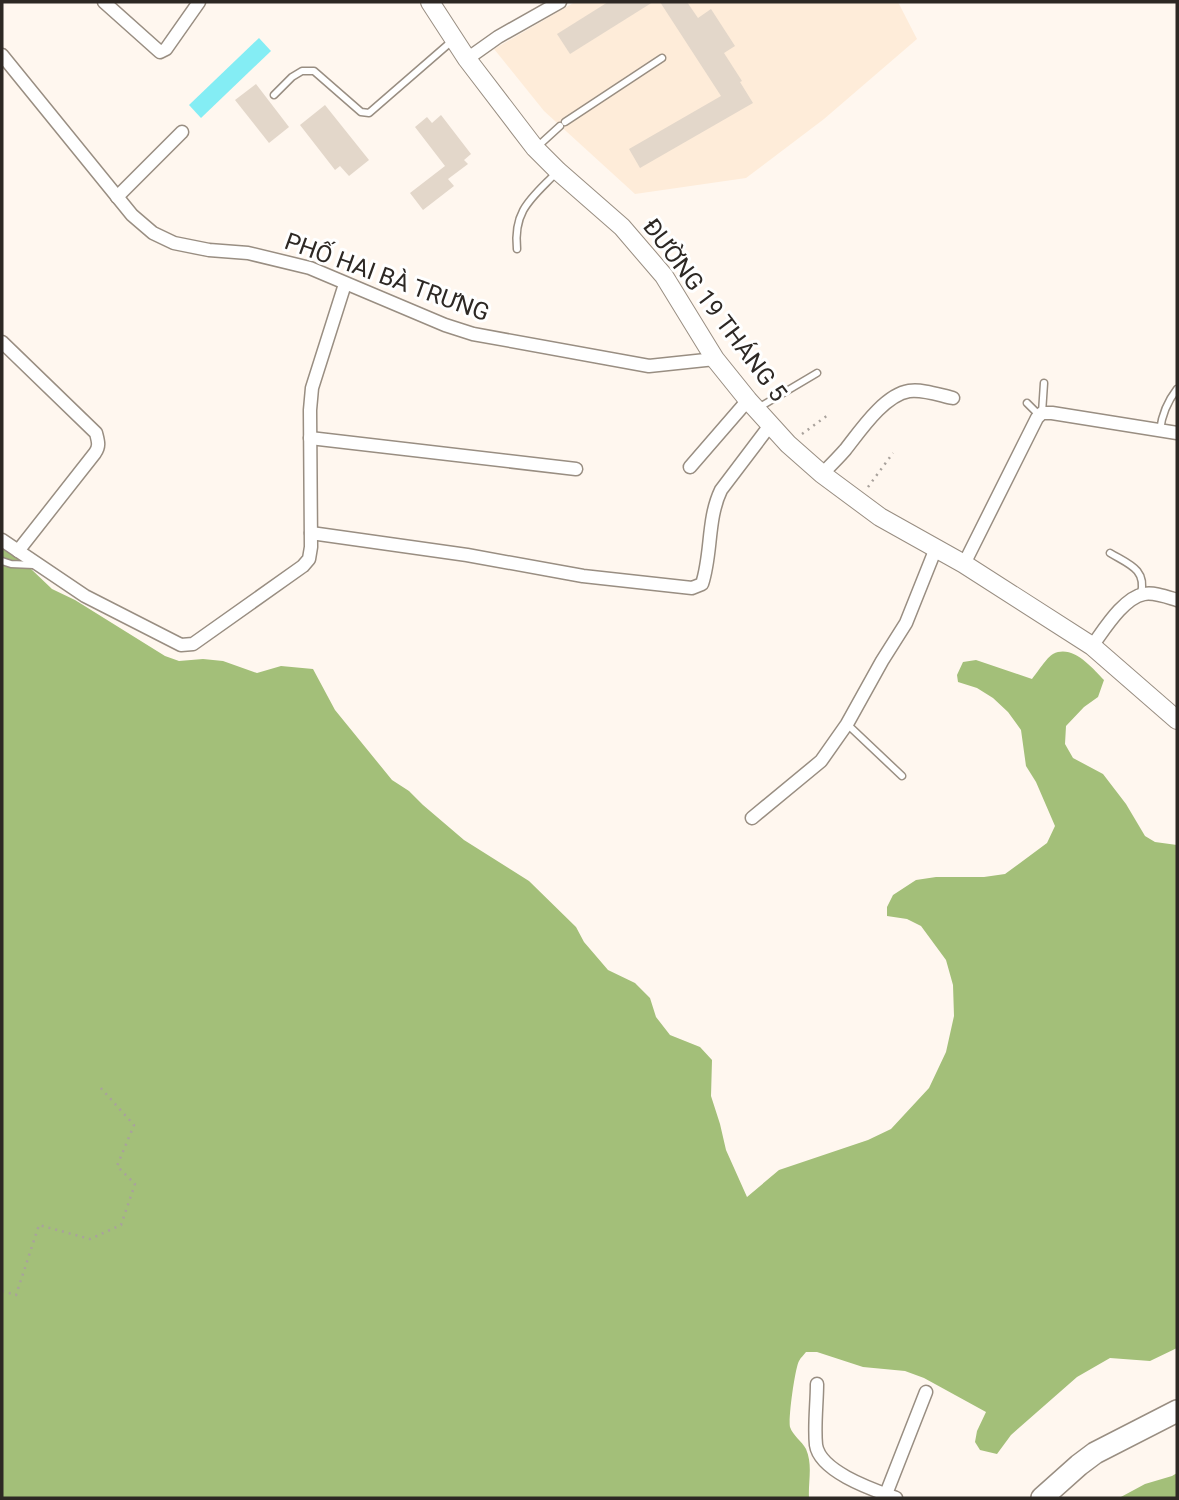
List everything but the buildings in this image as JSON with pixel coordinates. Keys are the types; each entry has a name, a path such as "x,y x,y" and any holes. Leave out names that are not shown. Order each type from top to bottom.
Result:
{"main road":[{"path":"1042,1498 1096,1453 1177,1411"}],"street":[{"path":"104,2 160,52 166,49 199,2"},
{"name":"ĐƯỜNG 19 THÁNG 5","path":"430,2 467,59 535,148 622,227 656,266 715,359 788,444 822,474 880,517 964,564 1092,646 1177,720"},
{"path":"467,59 498,37 560,2"},
{"name":"PHỐ HAI BÀ TRƯNG","path":"2,55 117,197 141,224 163,239 186,247 248,253 310,268 457,329 484,336 649,366 715,359"},
{"path":"117,197 182,132"},
{"path":"2,540 85,596 181,645 193,644 303,566 309,559 311,547 312,388 345,284"},
{"path":"2,342 96,433 99,441 95,453 18,551"},
{"path":"822,474 872,415 892,399 909,391 929,392 953,398"},
{"path":"690,467 752,404"},
{"path":"964,564 1039,415 1052,413 1177,433"},
{"path":"311,533 467,555 583,576 692,588 702,584 707,569 717,499 771,424"},
{"path":"310,438 576,468"},
{"path":"752,818 821,761 847,724 906,623 936,548"},
{"path":"1092,646 1115,615 1141,594 1177,600"},
{"path":"817,1384 816,1447 824,1461 855,1482 891,1496 926,1392"}],"lane":[{"path":"274,95 302,71 314,71 361,112 369,113 454,40"},
{"path":"535,148 562,124 662,58"},
{"path":"517,249 518,220 529,201 558,171"},
{"path":"752,404 817,373"},
{"path":"1039,415 1044,383"},
{"path":"1160,430 1168,400 1177,389"},
{"path":"1027,403 1039,415"},
{"path":"1110,553 1138,571 1142,579 1141,594"},
{"path":"2,561 39,565"},
{"path":"847,724 902,776"}],"path":[{"path":"788,444 828,415"},
{"path":"858,501 893,453"},
{"path":"2,1291 16,1295 38,1226 90,1239 121,1224 135,1184 117,1166 134,1125 99,1086"}],"shaded area":[{"path":"575,2 898,2 917,39 824,119 746,178 635,194 544,111 494,49"}],"green space":[{"path":"2,543 52,589 75,600 165,656 179,661 223,661 257,673 281,666 313,669 335,710 392,780 409,791 464,840 529,881 576,927 584,942 608,970 635,983 650,998 656,1017 670,1035 700,1047 712,1060 711,1096 726,1150 747,1197 779,1170 868,1140 891,1129 929,1088 946,1052 954,1016 953,985 946,960 921,926 907,919 887,916 887,907 893,895 916,880 1005,874 1047,843 1055,826 1026,766 1021,730 993,698 977,688 958,682 957,675 963,662 976,660 1032,679 1053,654 1068,652 1082,659 1104,680 1098,697 1066,726 1065,744 1073,758 1103,774 1126,804 1145,836 1155,842 1177,845 1177,1348 1150,1361 1110,1358 1077,1377 1011,1435 997,1454 980,1450 975,1442 986,1412 924,1378 905,1371 863,1367 817,1352 806,1352 797,1366 790,1427 808,1455 809,1498 2,1498"},
{"path":"1177,1473 1177,1498 1119,1498 1145,1484"}],"water":[{"path":"259,38 271,51 201,118 189,105"}]}
